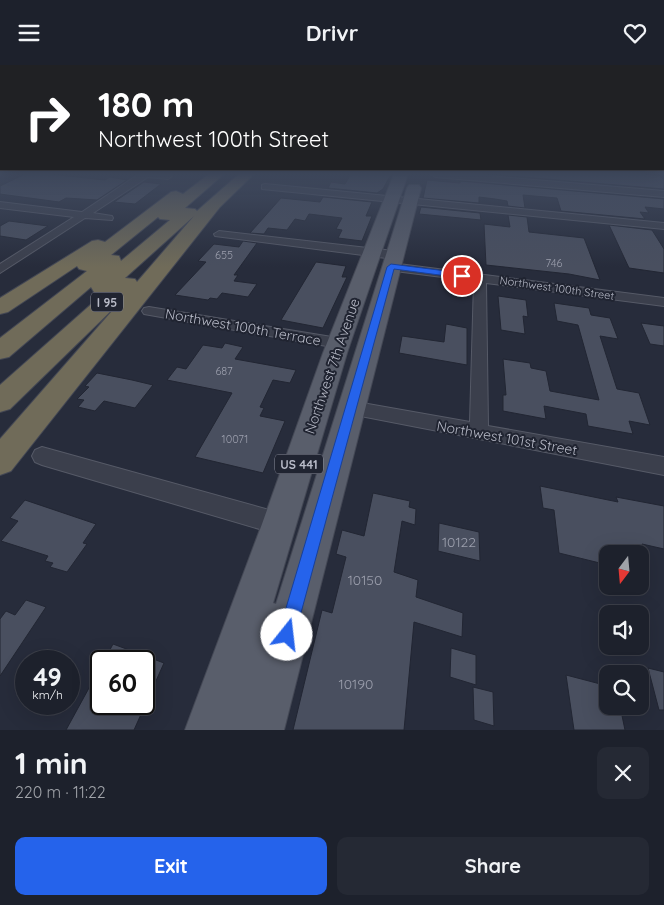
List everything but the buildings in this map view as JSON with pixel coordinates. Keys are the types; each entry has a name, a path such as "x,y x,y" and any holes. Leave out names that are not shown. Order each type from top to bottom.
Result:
{"highway":[{"path":"0,307 162,205"},
{"path":"0,332 164,205"},
{"path":"0,351 179,205"},
{"path":"0,376 197,205"},
{"path":"0,461 213,205"},
{"name":"I 95","path":"0,401 213,205"}],"main road":[{"name":"Northwest 7th Avenue","path":"260,730 351,408 398,205"},
{"name":"Northwest 7th Avenue","path":"209,730 280,524 338,343 352,307 385,258"},
{"path":"351,408 341,385 360,325 352,307"},
{"path":"243,730 243,711 291,560 280,524"}],"street":[{"path":"0,205 108,218"},
{"path":"0,269 99,205"},
{"path":"506,205 664,226"},
{"name":"Northwest 100th Street","path":"219,234 385,258 480,278 664,302"},
{"path":"479,433 480,278"},
{"name":"Northwest 100th Terrace","path":"149,311 338,343"},
{"name":"Northwest 101st Street","path":"351,408 664,466"},
{"path":"42,456 280,524"}],"route":[{"path":"287,635 391,267 462,276"}]}
